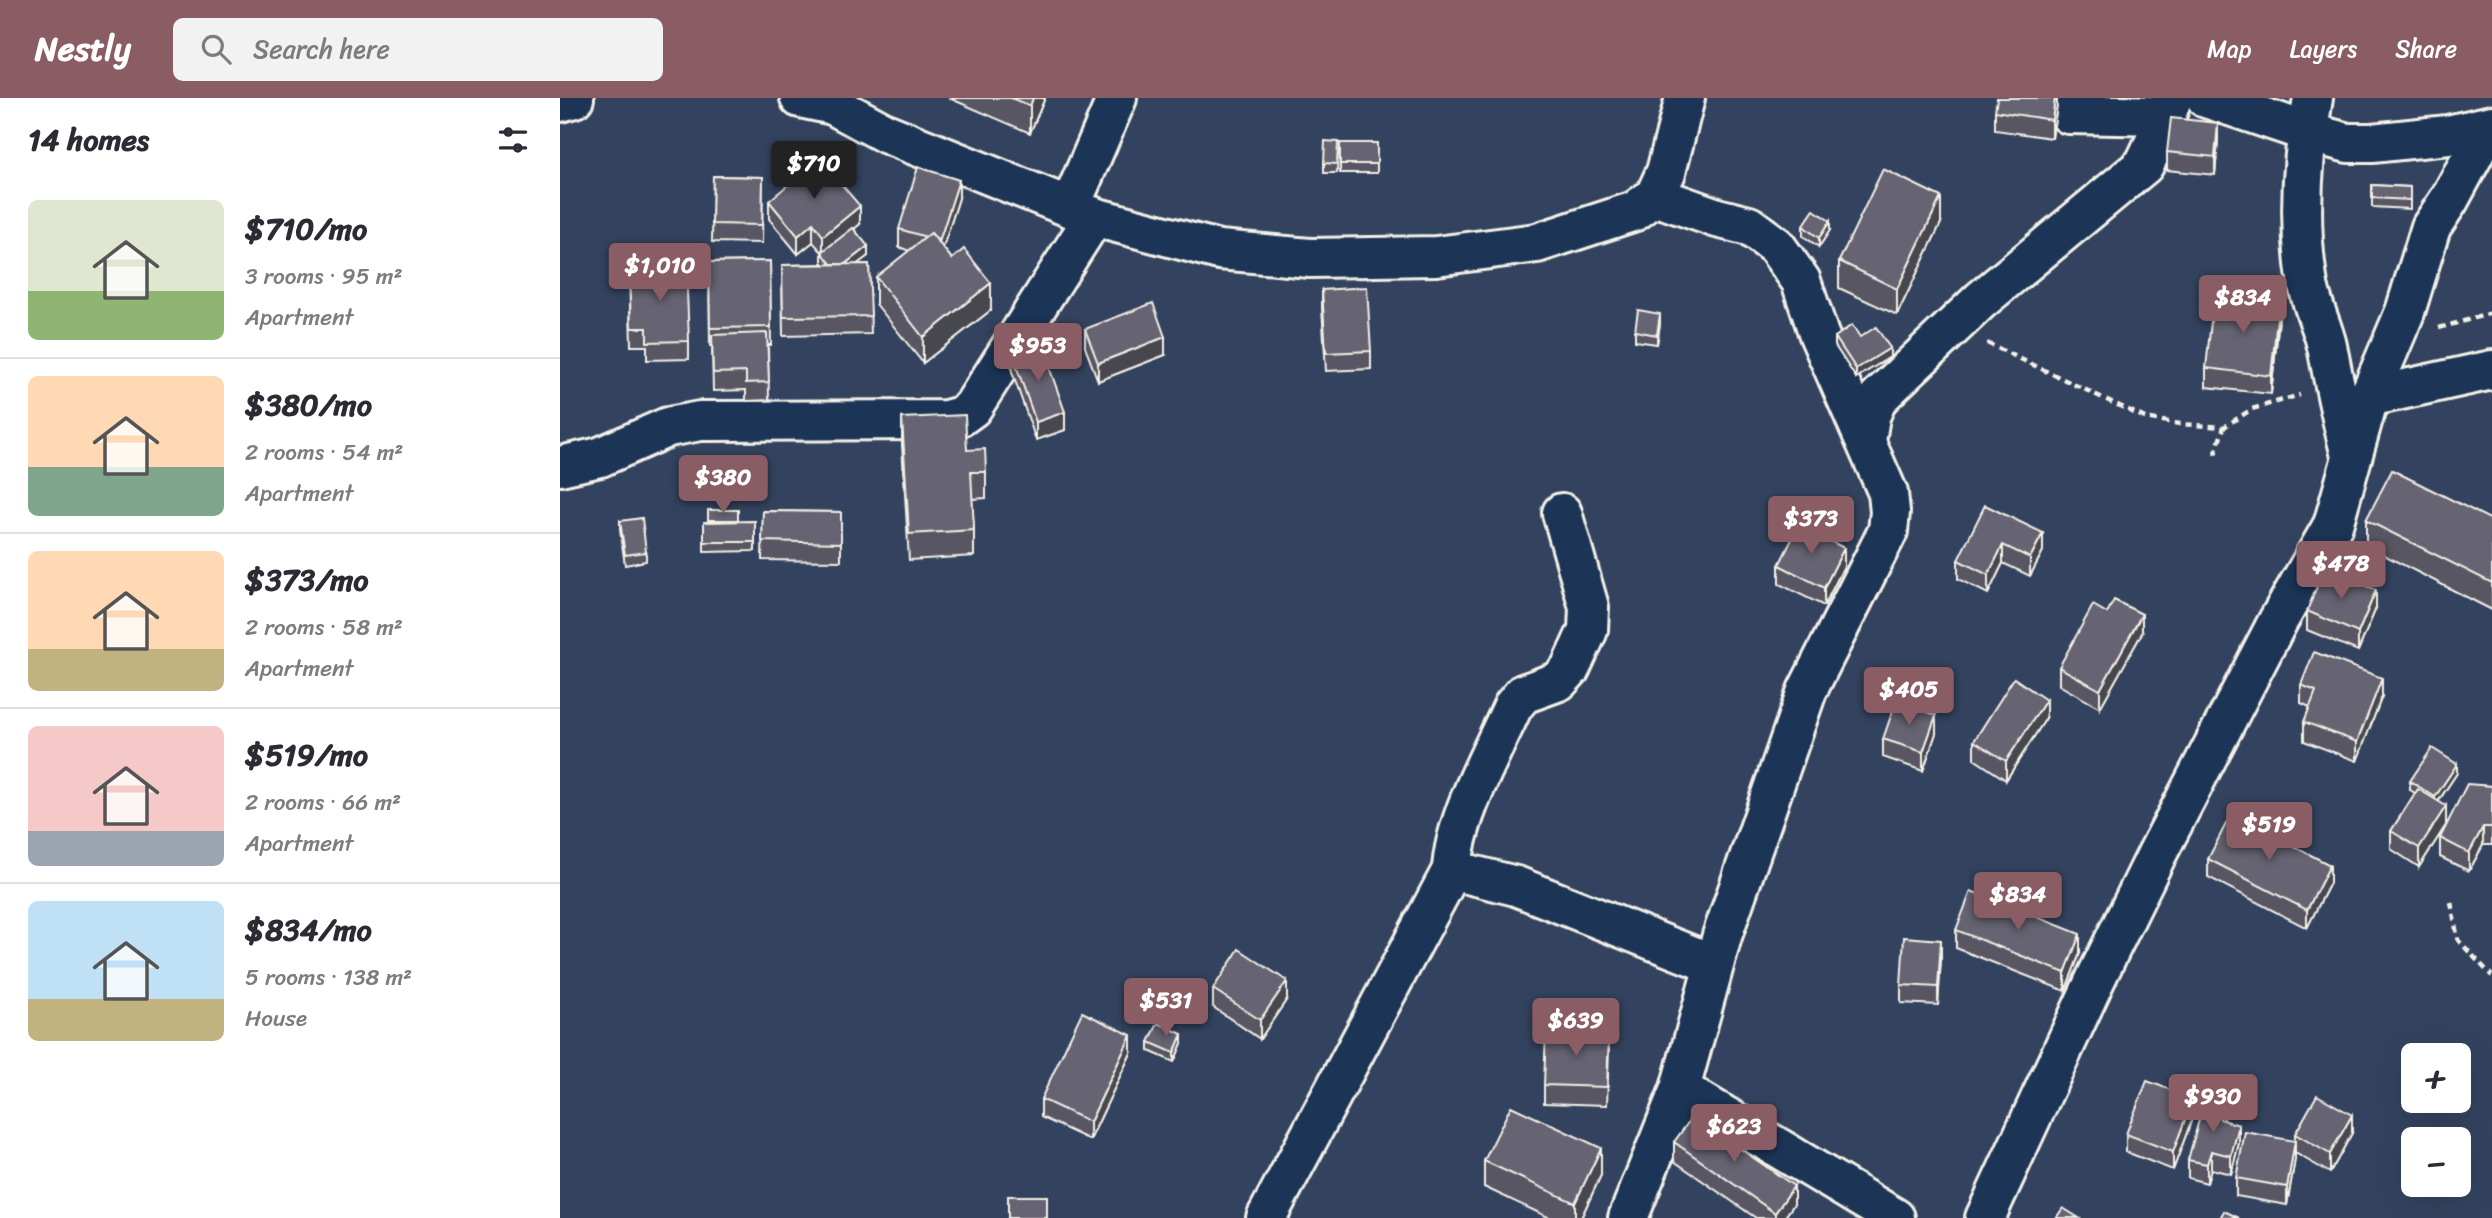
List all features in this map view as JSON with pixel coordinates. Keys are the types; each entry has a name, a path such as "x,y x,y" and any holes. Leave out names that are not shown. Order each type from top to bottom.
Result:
{"street":[{"path":"560,102 574,98"},
{"path":"800,98 833,105 885,132 1082,212 1219,250 1310,258 1436,256 1537,243 1635,211 1655,196 1666,172 1685,98"},
{"path":"560,466 600,457 668,427 700,421 946,420 961,416 972,408 1082,212 1118,98"},
{"path":"2206,98 2310,115 2348,143 2448,135 2490,125"},
{"path":"1866,441 1870,416 1878,398 1981,300 2144,164 2169,107 2068,114"},
{"path":"1985,1218 2096,976 2157,854 2278,621 2333,525 2351,456 2352,386 2326,343 2307,281 2301,185 2310,115"},
{"path":"2352,386 2405,312 2431,227 2490,125"},
{"path":"1628,1218 1679,1089 1713,964 1807,691 1888,531 1890,512 1888,493 1819,335 1801,281 1776,246 1749,226 1717,218 1655,196"},
{"path":"2352,386 2492,370"},
{"path":"1266,1218 1452,870 1463,818 1513,706 1523,694 1559,681 1570,669 1588,630 1589,607 1562,513"},
{"path":"1452,870 1516,886 1713,964"},
{"path":"1679,1089 1895,1218"}],"path":[{"path":"1942,337 1973,337 2146,418 2224,427"},
{"path":"2215,454 2224,427 2252,409 2352,386"},
{"path":"2451,902 2458,940 2492,976"}],"building":[{"path":"1011,98 1033,98 1030,106"},
{"path":"1997,98 2055,98 2052,120 1995,111"},
{"path":"2171,118 2218,123 2215,157 2167,152"},
{"path":"1325,141 1338,142 1337,164 1324,163"},
{"path":"1340,143 1377,143 1377,164 1340,164"},
{"path":"819,158 860,206 823,236 813,223 798,236 769,201"},
{"path":"918,167 959,180 939,242 931,233 926,237 899,229"},
{"path":"1883,169 1941,197 1897,289 1839,261"},
{"path":"713,176 763,177 762,225 712,224"},
{"path":"2372,185 2410,187 2410,200 2372,198"},
{"path":"1814,210 1830,221 1819,238 1803,226"},
{"path":"853,228 868,246 845,264 831,264 822,252"},
{"path":"931,233 952,259 964,249 991,283 923,337 876,277"},
{"path":"770,261 771,327 710,328 709,262"},
{"path":"869,264 871,316 783,317 782,265"},
{"path":"686,266 689,341 647,342 647,328 631,328 629,268"},
{"path":"1367,287 1371,351 1326,353 1322,290"},
{"path":"2214,294 2279,300 2271,376 2206,368"},
{"path":"1153,303 1165,337 1098,363 1085,329"},
{"path":"1638,310 1660,314 1657,335 1635,331"},
{"path":"1852,325 1860,337 1876,327 1890,348 1856,369 1835,337"},
{"path":"767,333 769,382 746,383 746,372 713,373 712,335"},
{"path":"1041,344 1065,412 1036,422 1012,354"},
{"path":"965,415 967,450 985,449 986,472 971,472 974,530 909,534 902,418"},
{"path":"2392,470 2492,520 2492,583 2366,520"},
{"path":"1985,505 2043,533 2030,558 2003,545 1988,575 1958,560"},
{"path":"708,510 738,510 738,520 708,520"},
{"path":"763,511 841,512 841,543 762,541"},
{"path":"642,518 646,552 625,555 620,521"},
{"path":"755,521 755,542 704,542 704,522"},
{"path":"1799,525 1844,548 1824,588 1779,565"},
{"path":"2324,569 2376,590 2358,633 2307,611"},
{"path":"2114,600 2142,614 2100,690 2059,667 2093,605 2107,613"},
{"path":"2314,652 2382,678 2357,742 2304,722 2316,691 2301,685"},
{"path":"2014,678 2046,700 2006,761 1974,741"},
{"path":"1896,701 1936,715 1923,752 1883,739"},
{"path":"2432,748 2457,764 2435,797 2410,781"},
{"path":"2467,784 2492,786 2492,827 2483,827 2469,853 2440,838"},
{"path":"2418,789 2446,806 2419,848 2391,831"},
{"path":"2231,814 2330,865 2307,910 2208,859"},
{"path":"1971,891 2080,934 2065,973 1956,930"},
{"path":"1904,937 1941,940 1938,987 1901,985"},
{"path":"1239,949 1287,981 1260,1020 1213,989"},
{"path":"1082,1012 1131,1035 1090,1122 1041,1099"},
{"path":"1158,1023 1182,1034 1174,1053 1149,1042"},
{"path":"1546,1029 1609,1031 1607,1087 1544,1085"},
{"path":"2147,1081 2193,1098 2173,1152 2126,1134"},
{"path":"2317,1095 2352,1115 2330,1154 2295,1134"},
{"path":"2205,1098 2224,1104 2220,1119 2239,1125 2231,1156 2211,1151 2207,1164 2188,1160"},
{"path":"1511,1106 1601,1148 1575,1203 1484,1161"},
{"path":"1693,1116 1794,1186 1775,1213 1674,1142"},
{"path":"2245,1132 2295,1141 2287,1187 2236,1178"},
{"path":"1008,1196 1047,1196 1047,1218 1008,1218"},
{"path":"2063,1208 2079,1218 2056,1218"},
{"path":"2224,1211 2239,1218 2220,1218"}]}
